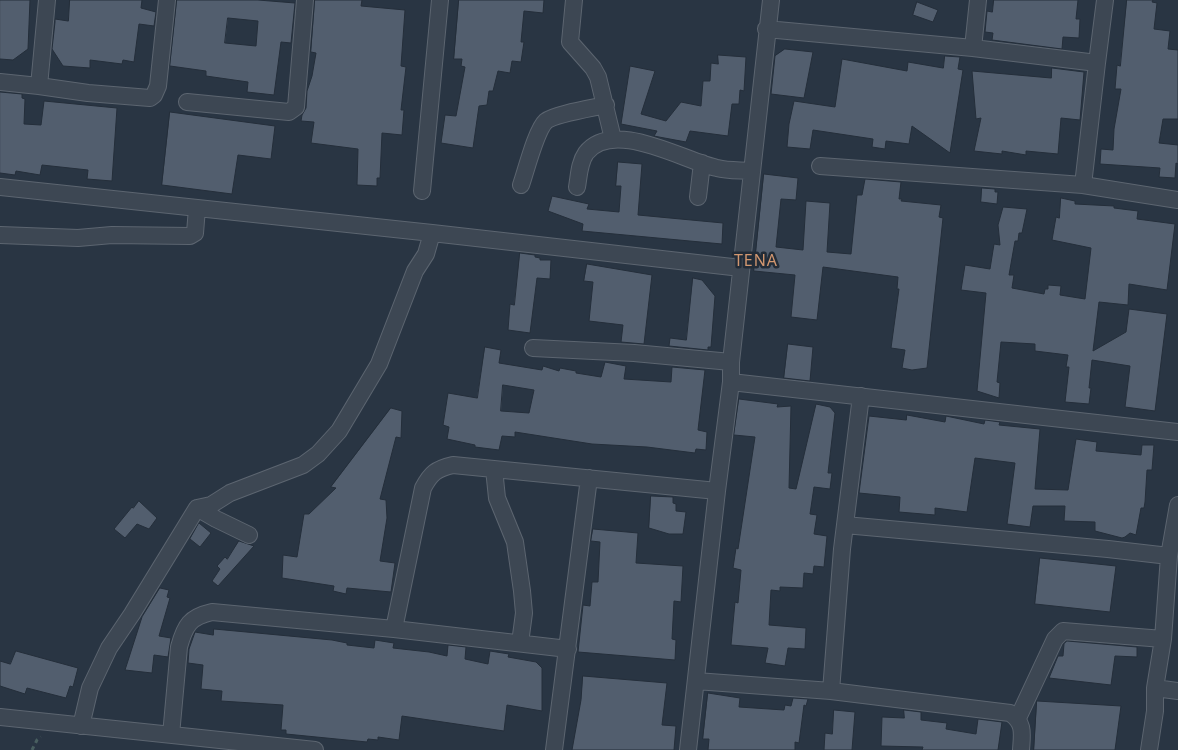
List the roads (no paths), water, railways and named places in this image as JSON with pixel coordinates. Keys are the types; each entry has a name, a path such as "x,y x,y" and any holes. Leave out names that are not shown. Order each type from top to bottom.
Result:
{"street":[{"path":"39,86 47,0"},
{"path":"0,82 88,94 150,98 154,95 158,86 167,0"},
{"path":"187,102 289,112 294,109 297,103 305,0"},
{"path":"422,191 440,0"},
{"path":"574,0 571,44 593,68 598,77 613,139"},
{"path":"688,750 731,382 731,362 766,29 771,0"},
{"path":"973,48 978,0"},
{"path":"1083,185 1105,0"},
{"path":"766,29 973,48 1097,63"},
{"path":"521,186 540,129 547,120 606,105"},
{"path":"578,187 579,170 587,153 600,143 613,139 628,140 648,145 718,168 752,171"},
{"path":"698,197 702,163"},
{"path":"820,166 1083,185 1178,200"},
{"path":"0,187 741,268"},
{"path":"0,235 78,238 112,235 190,236 195,233 197,208"},
{"path":"81,726 90,688 109,648 197,508 211,505 230,493 303,465 318,454 339,431 379,364 415,271 426,254 432,233"},
{"path":"533,348 634,352 731,362"},
{"path":"731,382 1178,432"},
{"path":"831,691 845,525 861,396"},
{"path":"394,629 423,488 430,476 440,468 453,465 717,491"},
{"path":"494,469 497,498 515,542 524,613 520,643"},
{"path":"554,750 589,478"},
{"path":"1149,750 1155,711 1155,688 1163,639 1169,556 1178,505"},
{"path":"197,508 249,534"},
{"path":"845,525 1169,556"},
{"path":"171,735 179,647 182,634 188,623 198,615 212,612 394,629 568,649"},
{"path":"1018,718 1055,639 1064,632 1163,639"},
{"path":"696,681 831,691 1010,713 1018,718 1022,727 1021,750"},
{"path":"1155,688 1178,691"},
{"path":"2,720 81,726 315,750"}],"district":[{"name":"TENA","path":"756,261"}]}
